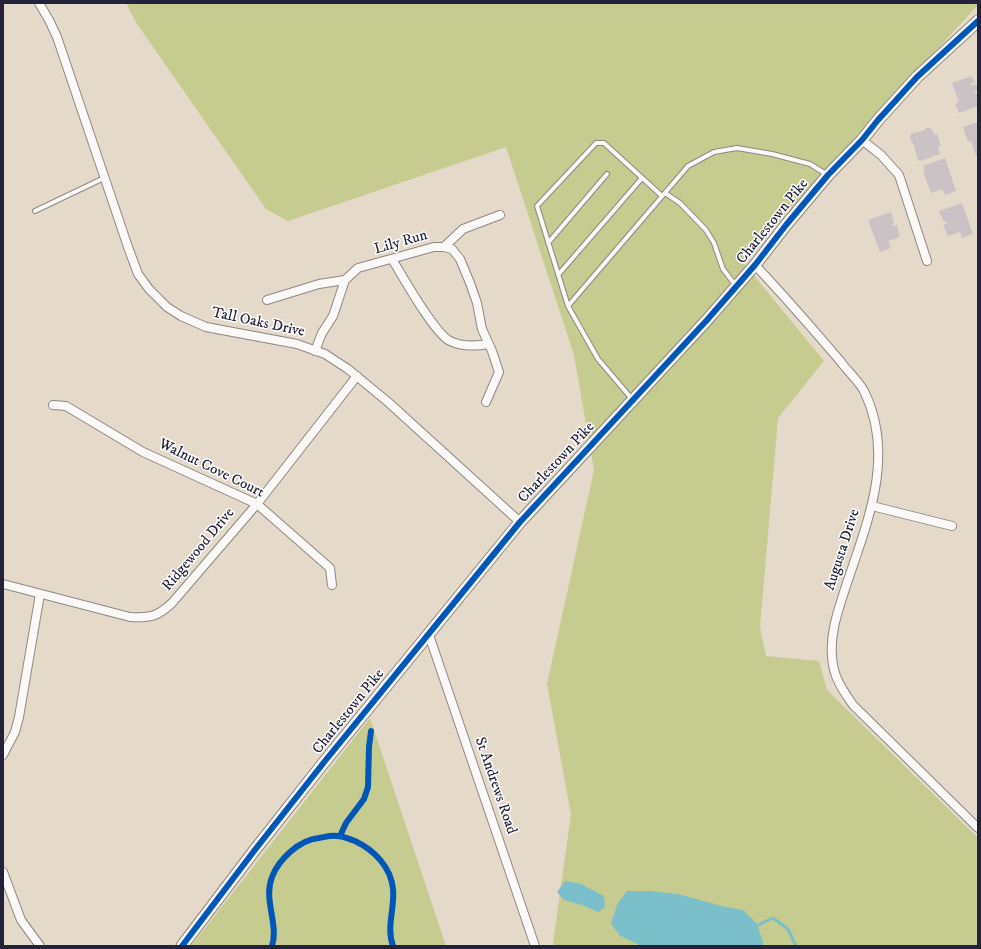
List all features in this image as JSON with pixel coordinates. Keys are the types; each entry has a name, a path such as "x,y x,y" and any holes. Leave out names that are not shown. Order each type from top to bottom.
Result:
{"street":[{"name":"Tall Oaks Drive","path":"40,3 57,37 138,274 149,289 167,307 181,316 206,327 297,344 325,354 348,369 388,402 520,522"},
{"name":"Charlestown Pike","path":"182,946 325,761 520,522 755,265 786,224 828,175 862,140 917,77 978,23"},
{"path":"862,140 882,155 899,175 927,261"},
{"path":"444,247 463,229 500,215"},
{"name":"Lily Run","path":"345,280 358,268 419,250 434,247 452,249 460,259 477,303 482,329 489,344 498,372 486,402"},
{"path":"392,259 421,306 439,331 450,341 473,347 489,344"},
{"name":"Augusta Drive","path":"755,265 808,323 864,392 875,424 878,448 878,470 872,506 836,618 832,639 832,657 838,684 853,705 978,828"},
{"path":"267,300 319,284 345,280 333,316 322,333 315,351"},
{"name":"Ridgewood Drive","path":"3,584 130,617 141,618 157,615 172,603 257,504 357,376"},
{"name":"Walnut Cove Court","path":"53,405 66,406 143,452 257,504 330,568 332,585"},
{"path":"872,506 952,526"},
{"path":"3,755 16,732 40,594"},
{"name":"St Andrews Road","path":"429,635 535,946"},
{"path":"3,872 20,920 37,945"}],"lane":[{"path":"633,400 598,359 568,306 537,206 596,143 604,143 663,195 680,203 706,230 714,243 723,269 736,286"},
{"path":"568,306 688,166 714,152 738,148 772,154 810,164 828,175"},
{"path":"548,243 607,174"},
{"path":"35,211 104,178"},
{"path":"558,275 642,178"}],"green space":[{"path":"126,3 978,3 978,5 742,261 824,361 778,418 760,627 766,656 819,661 827,690 978,838 978,946 554,946 553,943 571,814 547,684 594,470 574,355 506,147 288,221 266,209 137,24"},
{"path":"370,718 446,946 191,946"}],"water":[{"path":"565,881 581,884 604,896 605,907 598,912 585,906 564,900 557,892"},
{"path":"627,891 649,891 678,894 721,906 743,910 757,924 763,946 641,946 619,935 611,923 618,903"}],"building":[{"path":"971,76 975,82 971,84 972,86 976,84 978,89 975,94 978,93 978,106 959,113 955,104 959,102 952,83"},
{"path":"978,122 978,155 976,156 971,141 968,142 963,127"},
{"path":"926,128 931,128 934,134 933,135 937,134 941,146 938,147 940,154 920,161 918,160 913,143 911,142 910,135 925,130"},
{"path":"945,158 956,191 945,195 942,189 931,193 923,172 925,171 923,166"},
{"path":"962,203 973,234 962,238 960,232 948,236 943,225 947,223 946,221 944,222 939,211"},
{"path":"891,212 894,223 892,224 893,226 897,225 900,237 888,241 891,248 880,252 868,220"}],"waterway":[{"path":"754,927 773,918 788,929 796,946"}],"cycle path":[{"path":"182,946 325,761 520,522 707,320 755,265 828,175 862,140 917,77 978,21"},
{"path":"340,836 346,823 364,799 368,787 371,731"},
{"path":"272,946 274,929 269,894 272,877 275,870 285,857 297,846 304,842 328,836 344,837 369,849 375,854 389,873 393,889 390,925 393,946"}]}
